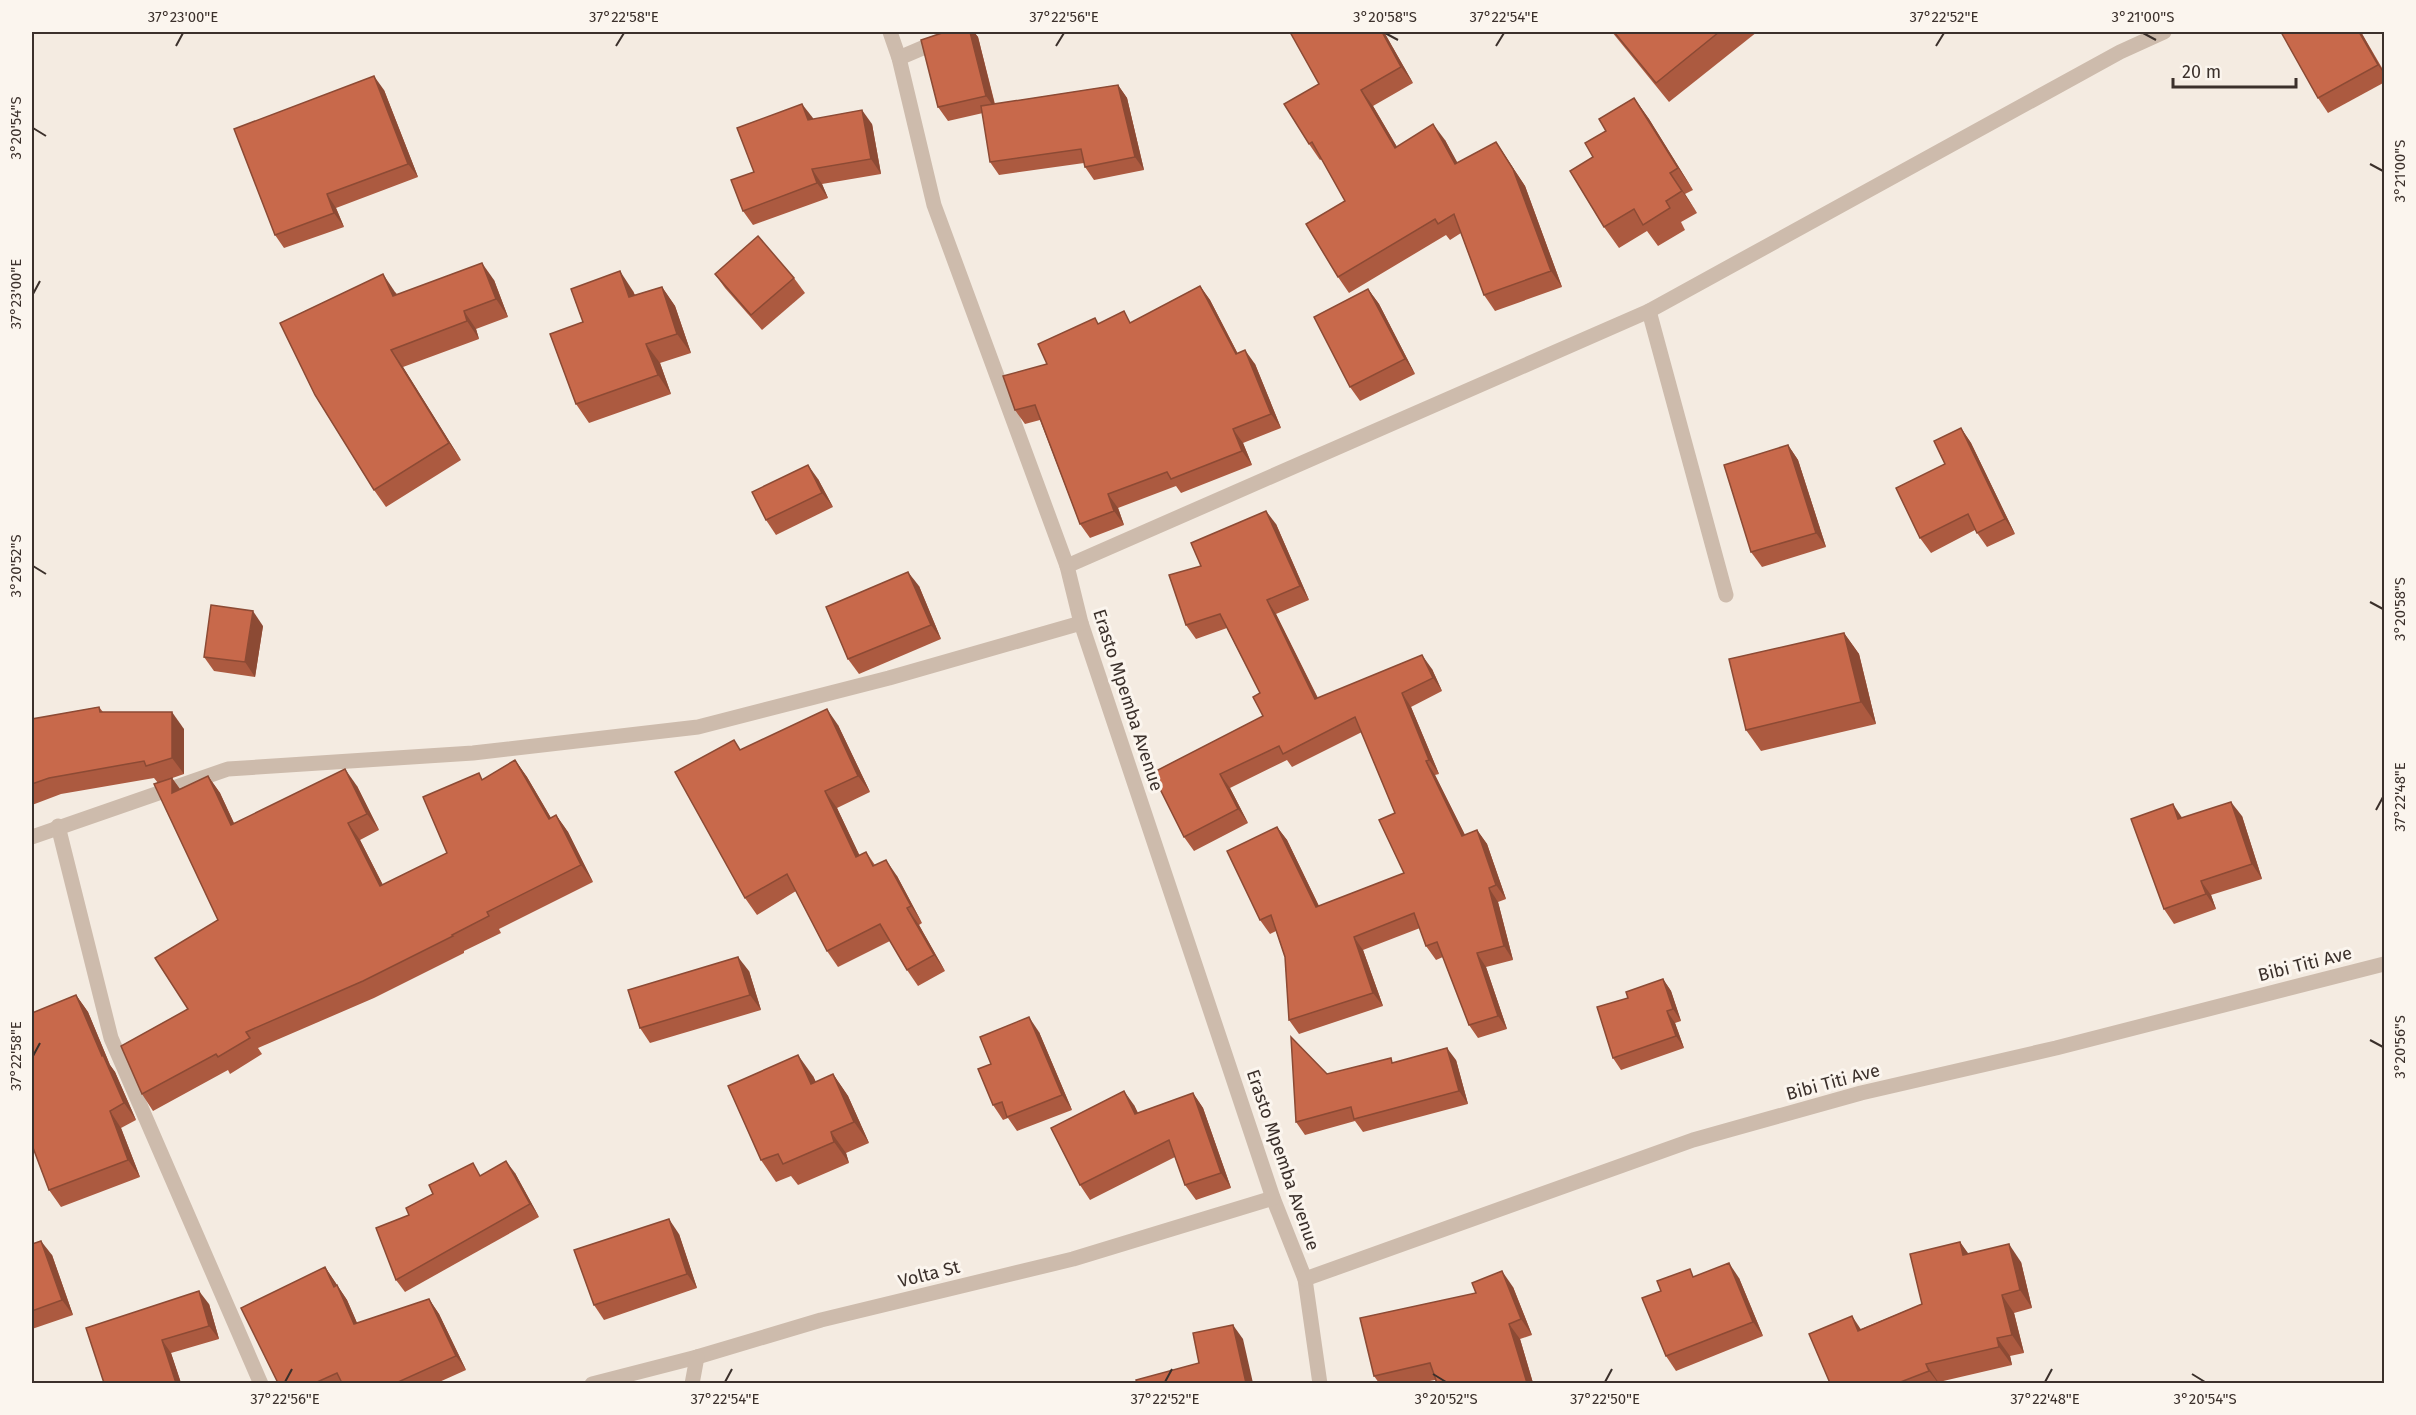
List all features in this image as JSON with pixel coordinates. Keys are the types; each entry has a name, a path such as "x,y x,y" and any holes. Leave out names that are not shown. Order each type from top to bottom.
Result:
{"street":[{"name":"Erasto Mpemba Avenue","path":"890,32 899,58 934,205 1067,566 1081,623 1273,1198 1305,1279 1320,1383"},
{"path":"899,58 960,32"},
{"path":"1067,566 1649,311 2120,52 2164,32"},
{"path":"1649,311 1726,595"},
{"path":"32,837 58,826 228,769 473,753 698,727 889,678 1081,623"},
{"path":"58,826 111,1038 261,1383"},
{"name":"Bibi Titi Ave","path":"1305,1279 1693,1140 1862,1094 2056,1048 2385,963"},
{"name":"Volta St","path":"592,1383 697,1357 821,1320 1073,1259 1273,1198"},
{"path":"692,1383 697,1357"}],"building":[{"path":"945,32 970,32 986,96 938,107 921,40"},
{"path":"1290,32 1382,32 1401,67 1361,90 1395,148 1433,124 1455,164 1496,142 1513,169 1551,271 1484,295 1454,214 1438,224 1435,219 1338,277 1306,224 1345,201 1312,142 1309,144 1284,104 1319,84"},
{"path":"1614,32 1719,32 1656,83"},
{"path":"2281,32 2359,32 2378,65 2318,98"},
{"path":"374,76 408,164 327,194 334,213 275,235 234,129"},
{"path":"1118,85 1135,157 1085,167 1081,149 990,162 981,106"},
{"path":"1634,98 1678,168 1670,173 1682,191 1666,201 1670,208 1643,225 1634,209 1604,227 1570,171 1593,157 1585,143 1606,131 1599,119"},
{"path":"802,104 808,120 862,110 871,159 812,169 817,183 743,211 731,180 754,172 737,128"},
{"path":"758,236 794,278 751,315 715,274"},
{"path":"482,263 496,299 464,311 467,321 391,350 449,443 374,490 315,395 280,323 383,274 393,296"},
{"path":"620,271 629,297 662,287 677,334 646,344 658,375 576,404 550,334 583,322 571,289"},
{"path":"1200,286 1236,354 1245,350 1271,414 1233,429 1242,451 1171,479 1167,472 1108,494 1114,511 1080,524 1035,405 1015,410 1003,376 1047,364 1038,344 1095,318 1098,324 1124,311 1130,323"},
{"path":"1368,289 1405,359 1350,387 1314,317"},
{"path":"1961,428 2005,519 1977,533 1968,514 1920,538 1896,488 1945,464 1934,441"},
{"path":"1788,445 1816,533 1751,552 1724,465"},
{"path":"808,465 822,493 766,520 752,492"},
{"path":"1266,511 1300,586 1267,600 1315,699 1422,655 1433,678 1402,693 1429,760 1426,761 1462,836 1477,830 1496,885 1489,888 1504,946 1477,953 1498,1016 1469,1025 1437,942 1426,946 1414,913 1354,937 1373,993 1289,1020 1285,957 1271,915 1260,920 1227,851 1277,827 1316,907 1404,873 1379,820 1395,813 1355,717 1283,754 1279,746 1220,774 1238,809 1184,837 1152,773 1263,716 1253,697 1260,693 1220,614 1186,625 1169,575 1201,566 1191,543"},
{"path":"908,572 931,625 848,659 826,607"},
{"path":"211,605 253,611 245,662 204,657"},
{"path":"1844,633 1861,702 1746,730 1729,659"},
{"path":"99,707 100,712 172,712 172,758 146,766 144,761 49,778 32,784 32,719"},
{"path":"827,709 858,776 825,791 856,857 866,852 873,866 886,860 911,906 907,908 934,955 907,970 880,924 827,951 787,874 745,898 675,772 734,740 740,750"},
{"path":"515,760 549,819 556,815 581,865 487,912 489,916 363,981 246,1032 250,1038 218,1057 216,1054 142,1094 121,1046 188,1009 155,958 218,920 154,784 172,778 172,793 208,776 231,825 345,769 367,814 348,823 380,886 447,853 423,797 479,773 482,780"},
{"path":"2231,802 2252,864 2201,881 2206,894 2164,909 2131,819 2173,804 2178,819"},
{"path":"738,957 750,995 640,1028 628,990"},
{"path":"1663,979 1673,1009 1667,1011 1676,1036 1613,1058 1597,1007 1628,998 1626,992"},
{"path":"76,995 124,1103 110,1111 128,1160 49,1190 32,1145 32,1013"},
{"path":"1029,1017 1062,1095 1007,1117 1002,1102 993,1105 978,1069 991,1064 980,1037"},
{"path":"1291,1037 1327,1074 1391,1058 1392,1063 1447,1048 1459,1091 1354,1119 1351,1107 1296,1122"},
{"path":"798,1055 811,1084 833,1074 854,1122 831,1132 834,1142 783,1164 778,1154 761,1160 728,1086"},
{"path":"1124,1091 1135,1114 1193,1093 1221,1173 1185,1185 1169,1140 1080,1185 1051,1128"},
{"path":"506,1161 530,1204 396,1280 376,1228 409,1215 406,1208 433,1194 429,1185 473,1163 480,1176"},
{"path":"669,1219 687,1274 594,1305 574,1250"},
{"path":"41,1241 62,1300 32,1311 32,1244"},
{"path":"1960,1242 1963,1255 2009,1244 2020,1290 2002,1295 2012,1335 1997,1338 1999,1347 1926,1364 1929,1371 1898,1383 1830,1383 1809,1334 1852,1316 1858,1331 1922,1304 1910,1254"},
{"path":"1729,1263 1753,1322 1666,1356 1642,1298 1661,1291 1657,1281 1690,1269 1693,1277"},
{"path":"325,1267 334,1287 337,1285 354,1324 429,1299 456,1356 396,1383 342,1383 337,1373 315,1383 278,1383 241,1308"},
{"path":"1502,1271 1521,1319 1509,1324 1527,1383 1437,1383 1430,1363 1374,1376 1360,1318 1476,1293 1472,1283"},
{"path":"199,1291 209,1326 162,1340 176,1383 104,1383 86,1328"},
{"path":"1233,1325 1246,1383 1137,1383 1136,1380 1199,1363 1193,1333"}]}
